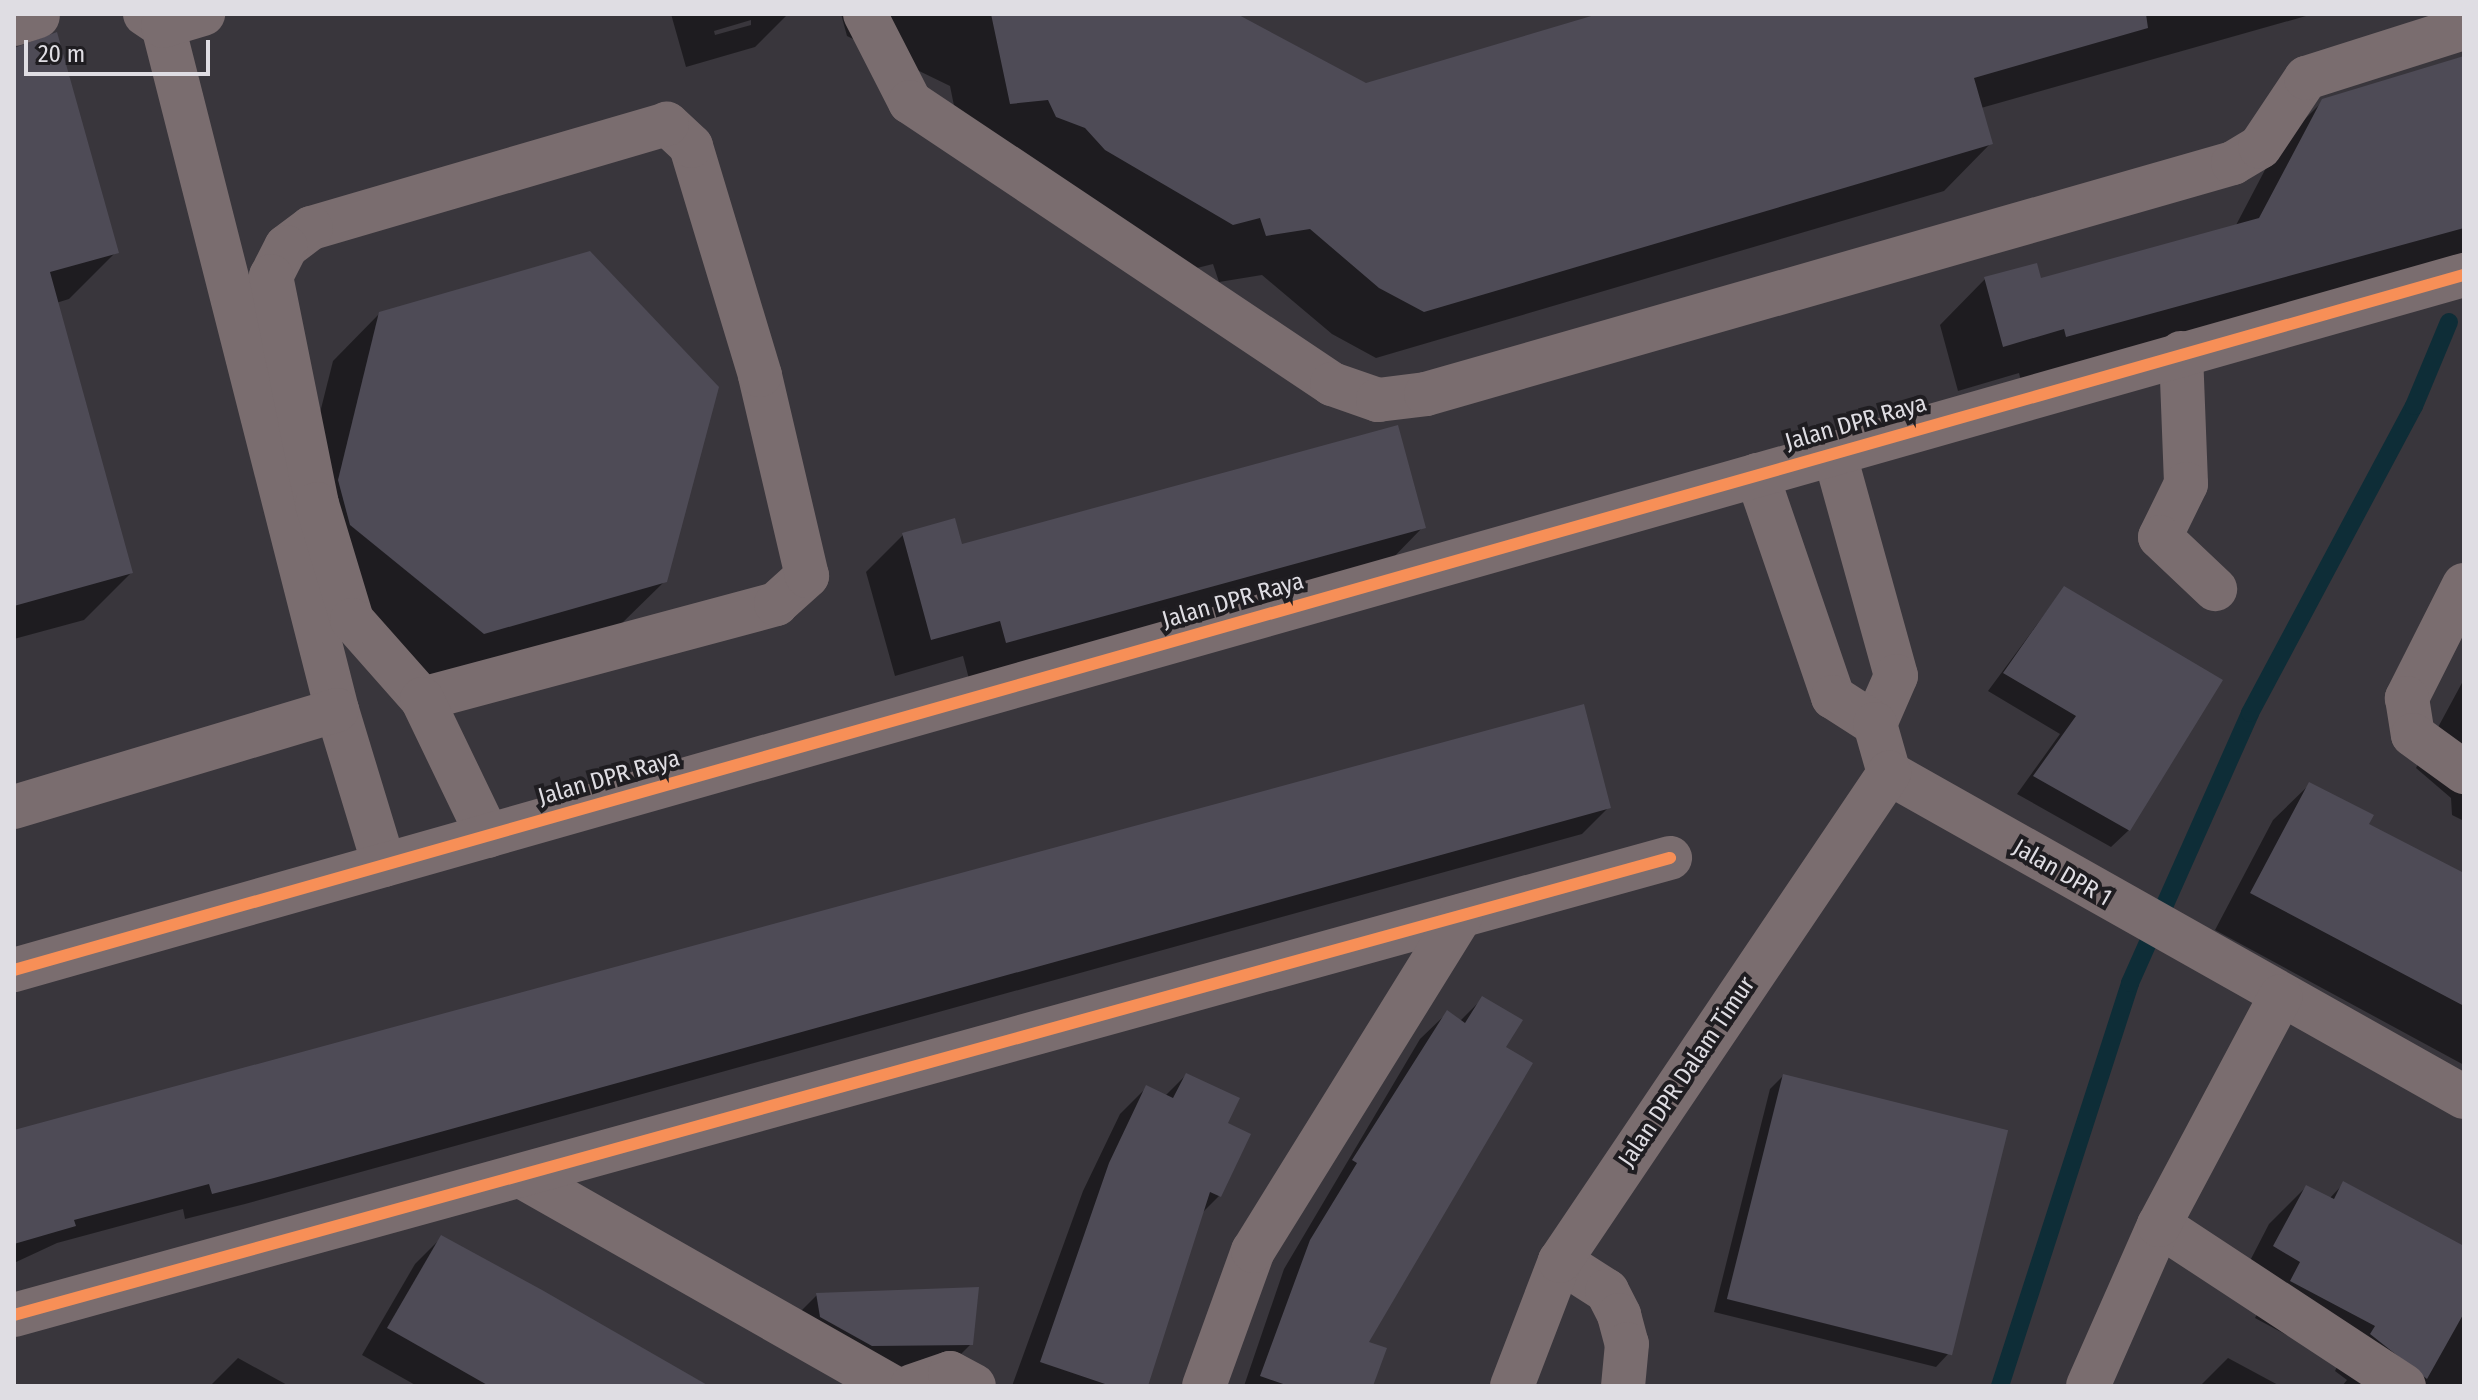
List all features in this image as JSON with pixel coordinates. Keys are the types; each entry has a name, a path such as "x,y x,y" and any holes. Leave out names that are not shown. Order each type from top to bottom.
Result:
{"street":[{"path":"865,14 910,102 1332,384 1378,400 1426,394 2233,163 2260,147 2306,78 2464,28"},
{"path":"171,18 337,710 384,865"},
{"path":"422,699 776,604 807,576 760,375 691,146 667,124 311,228 286,247 271,276 317,504 352,620 422,699 488,836"},
{"name":"Jalan DPR Raya","path":"14,970 2464,275"},
{"path":"2181,353 2186,484 2160,537 2215,589"},
{"path":"1834,452 1896,676 1875,724 1889,773"},
{"path":"1757,475 1833,697 1875,724"},
{"path":"2464,585 2407,698 2413,735 2464,772"},
{"path":"14,807 337,710"},
{"name":"Jalan DPR 1","path":"1889,773 2070,878 2464,1097"},
{"name":"Jalan DPR Dalam Timur","path":"1512,1386 1560,1261 1889,773"},
{"path":"14,1315 1670,858"},
{"path":"1204,1386 1253,1251 1461,916"},
{"path":"2088,1386 2159,1225 2281,996"},
{"path":"521,1176 891,1386"},
{"path":"2159,1225 2404,1386"},
{"path":"1560,1261 1607,1291 1619,1315 1627,1344 1623,1386"},
{"path":"912,1386 932,1373 950,1373 974,1386"}],"building":[{"path":"991,14 1237,14 1366,83 1598,14 2146,14 2148,28 1974,78 1993,144 1424,312 1379,288 1310,229 1266,236 1260,218 1233,225 1105,150 1085,128 1056,117 1048,100 1010,104"},
{"path":"57,32 119,253 50,272 133,573 14,606 14,48"},
{"path":"2464,56 2464,228 2066,337 2064,329 2003,347 1984,277 2037,263 2041,278 2259,218 2322,99"},
{"path":"590,251 719,387 667,582 484,634 350,525 338,480 379,312"},
{"path":"1398,425 1426,528 1006,643 1000,621 931,640 902,533 955,518 962,544"},
{"path":"2064,586 2223,680 2130,831 2033,776 2076,716 2003,673"},
{"path":"1584,704 1611,808 274,1178 212,1194 209,1184 74,1220 76,1226 14,1244 14,1130"},
{"path":"2309,782 2374,815 2369,824 2464,873 2464,1006 2250,893"},
{"path":"1482,996 1523,1020 1506,1047 1533,1063 1369,1342 1387,1348 1373,1386 1289,1386 1260,1376 1310,1240 1357,1163 1352,1160 1447,1010 1465,1023"},
{"path":"1186,1073 1240,1098 1228,1123 1251,1134 1221,1197 1210,1192 1148,1386 1111,1386 1040,1362 1109,1163 1146,1085 1173,1098"},
{"path":"1783,1074 2008,1130 1952,1355 1727,1299"},
{"path":"2343,1181 2464,1246 2464,1313 2427,1379 2370,1334 2375,1326 2290,1281 2300,1262 2273,1246 2306,1185 2334,1199"},
{"path":"441,1235 709,1386 489,1386 387,1328"},
{"path":"979,1287 973,1345 872,1346 820,1317 816,1293"}],"waterway":[{"path":"2000,1386 2130,983 2250,713 2414,406 2449,322"}],"cycle path":[{"path":"14,970 2464,275"},
{"path":"14,1315 1670,858"}]}
